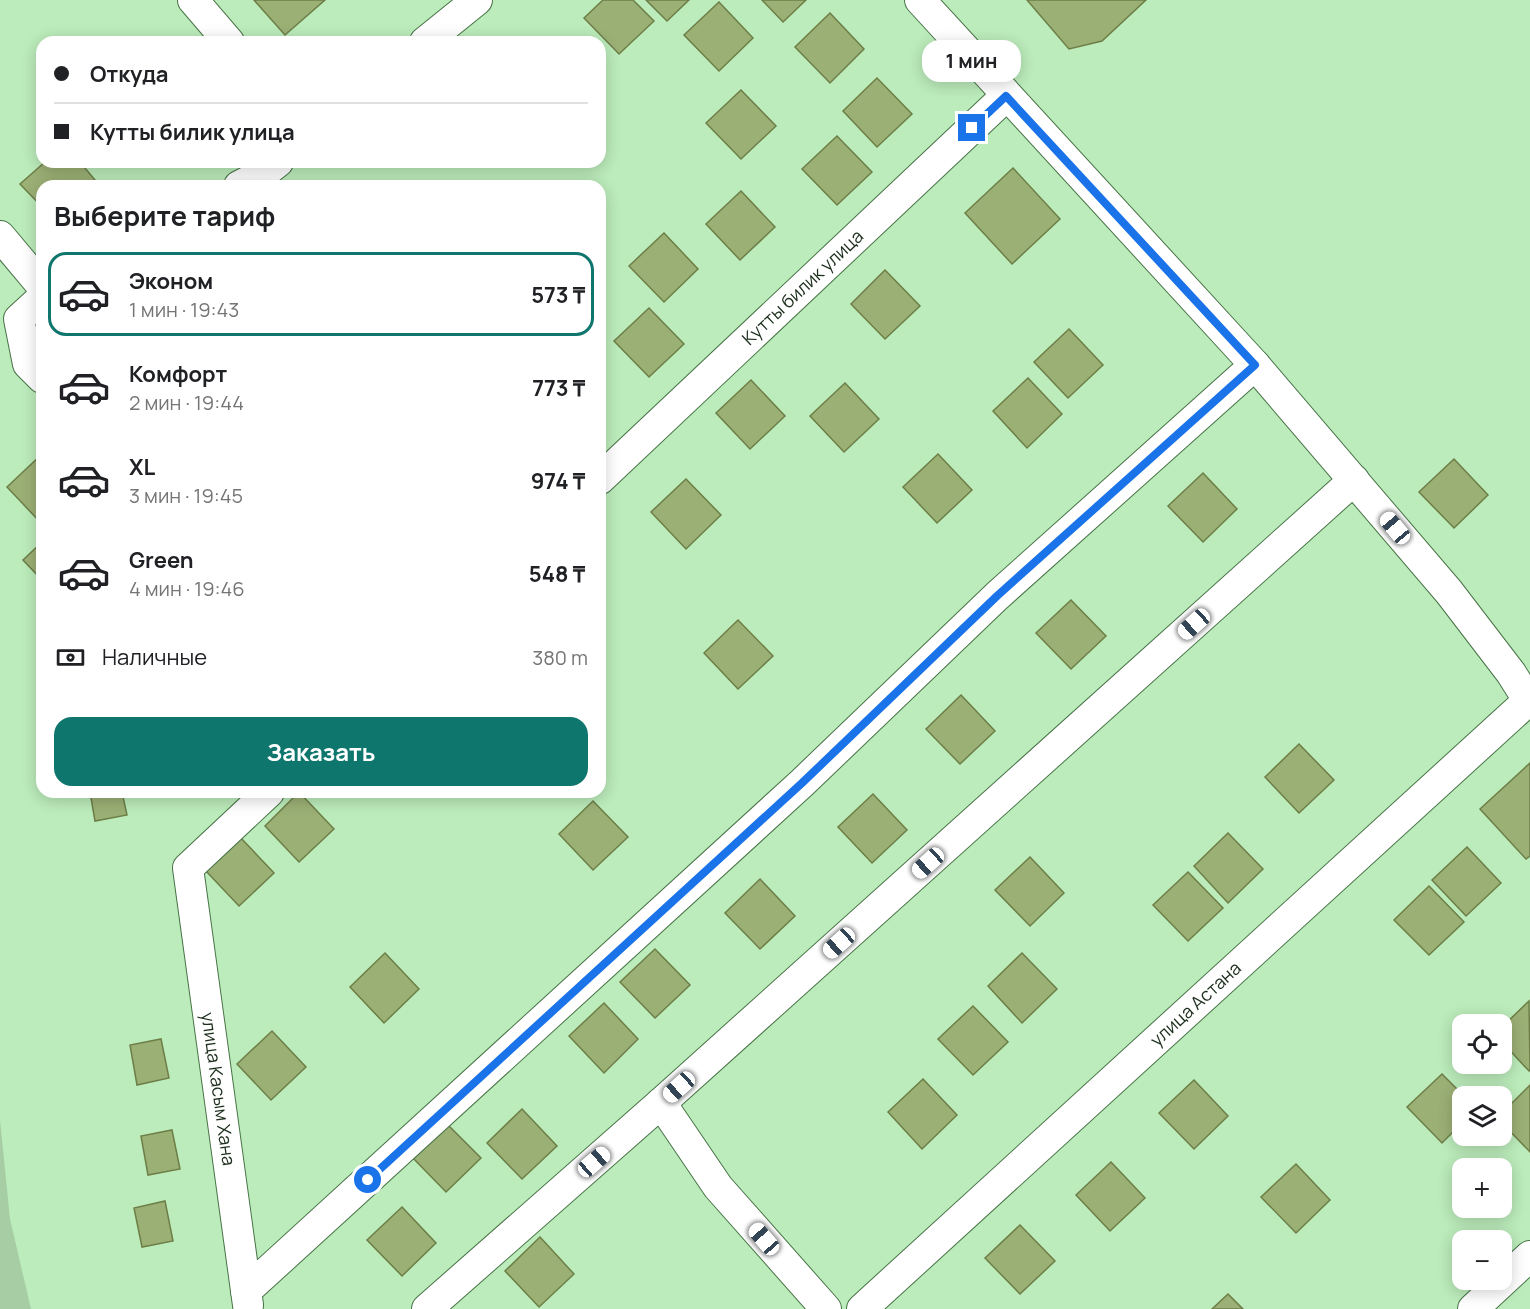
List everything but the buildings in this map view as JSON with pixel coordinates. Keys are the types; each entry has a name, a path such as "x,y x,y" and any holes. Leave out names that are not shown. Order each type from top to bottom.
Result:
{"street":[{"path":"193,0 224,36"},
{"path":"432,36 477,0"},
{"path":"920,0 1255,365 1449,592 1529,699"},
{"name":"Кутты билик улица","path":"606,473 1006,96"},
{"path":"251,180 270,168"},
{"path":"0,236 36,279"},
{"path":"36,303 9,327 28,364 36,372"},
{"path":"247,1300 793,791 997,596 1255,365"},
{"path":"427,1309 661,1103 1354,480"},
{"name":"улица Астана","path":"862,1309 1529,699"},
{"name":"улица Касым Хана","path":"247,1300 188,868 263,798"},
{"path":"661,1103 718,1187 826,1309"},
{"path":"1473,1309 1530,1256"}],"green space":[{"path":"0,1120 10,1219 31,1309 0,1309"}],"route":[{"path":"368,1180 802,783 997,596 1255,365 1006,96 972,128"}]}
